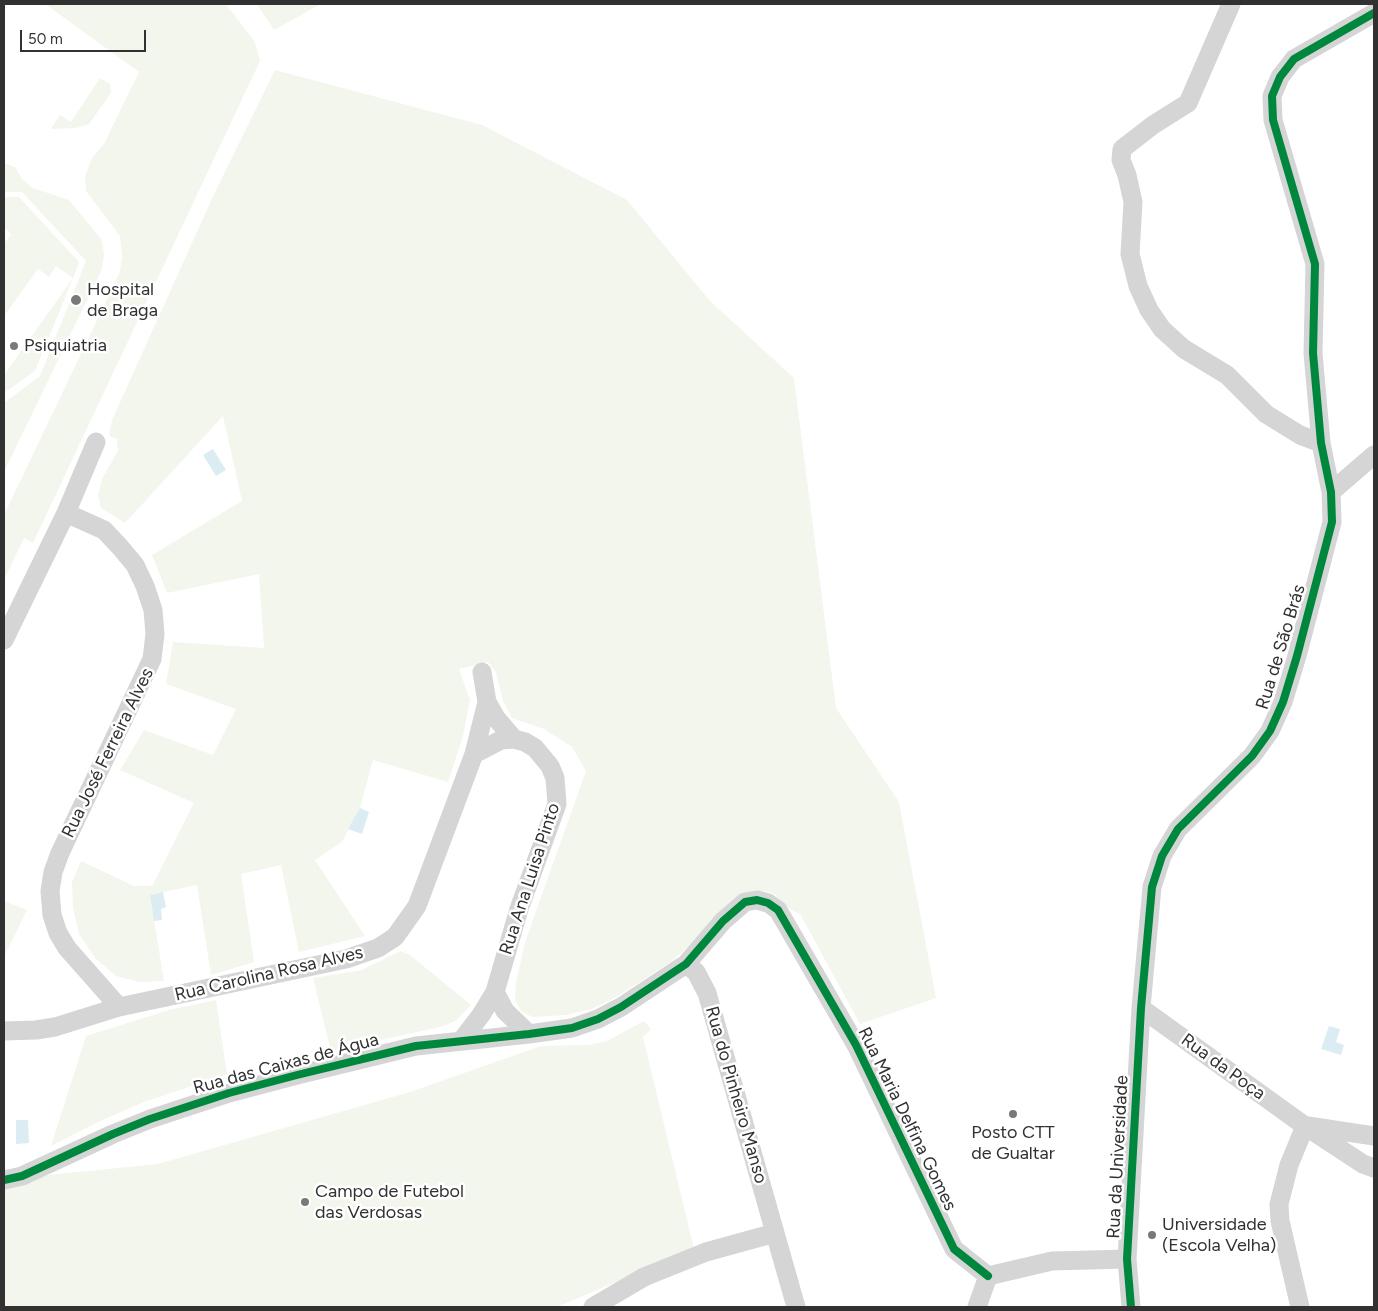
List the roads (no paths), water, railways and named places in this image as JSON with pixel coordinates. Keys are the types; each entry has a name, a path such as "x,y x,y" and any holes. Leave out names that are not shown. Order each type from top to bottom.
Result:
{"street":[{"path":"1231,4 1188,103 1153,125 1122,149 1121,160 1127,175 1133,202 1130,254 1138,286 1149,310 1162,329 1184,349 1227,376 1266,414 1300,436 1321,442"},
{"name":"Rua de São Brás","path":"1142,1008 1152,887 1162,856 1178,829 1252,756 1270,731 1283,702 1297,656 1332,522 1331,492 1321,442 1313,353 1315,264 1273,120 1272,96 1280,78 1294,59 1374,14"},
{"path":"4,640 66,513 96,442"},
{"path":"1331,492 1374,455"},
{"name":"Rua José Ferreira Alves","path":"66,513 104,530 120,547 135,565 153,610 155,634 152,659 60,853 52,872 50,891 52,915 58,933 72,953 119,1007"},
{"path":"474,754 488,745 514,738 496,718 487,702 482,672"},
{"name":"Rua Carolina Rosa Alves","path":"4,1031 36,1030 55,1027 119,1007 346,959 378,948 394,937 417,906 474,754 487,702"},
{"name":"Rua Ana Luisa Pinto","path":"461,1041 495,992 519,909 557,804 555,778 547,762 535,748 514,738"},
{"name":"Rua Maria Delfina Gomes","path":"529,1034 572,1028 622,1007 686,964 723,921 745,902 757,900 768,903 778,910 856,1045 954,1249 988,1276"},
{"name":"Rua do Pinheiro Manso","path":"686,964 696,972 707,993 796,1307"},
{"path":"495,992 510,1017 529,1034"},
{"name":"Rua da Poça","path":"1142,1008 1305,1126 1362,1164 1374,1168"},
{"name":"Rua da Universidade","path":"1131,1307 1127,1259 1142,1008"},
{"name":"Rua das Caixas de Água","path":"4,1180 22,1176 150,1119 229,1093 416,1046 529,1034"},
{"path":"1300,1307 1280,1220 1279,1204 1287,1173 1305,1126"},
{"name":"Rua da Poça","path":"1305,1126 1374,1136"},
{"path":"593,1307 644,1278 706,1252 776,1233"},
{"path":"977,1307 988,1276 1052,1261 1127,1259"}],"place":[{"name":"Hospital de Braga","path":"76,300"},
{"name":"Psiquiatria","path":"14,346"},
{"name":"Posto CTT de Gualtar","path":"1013,1114"},
{"name":"Campo de Futebol das Verdosas","path":"305,1202"},
{"name":"Universidade (Escola Velha)","path":"1152,1235"}]}
